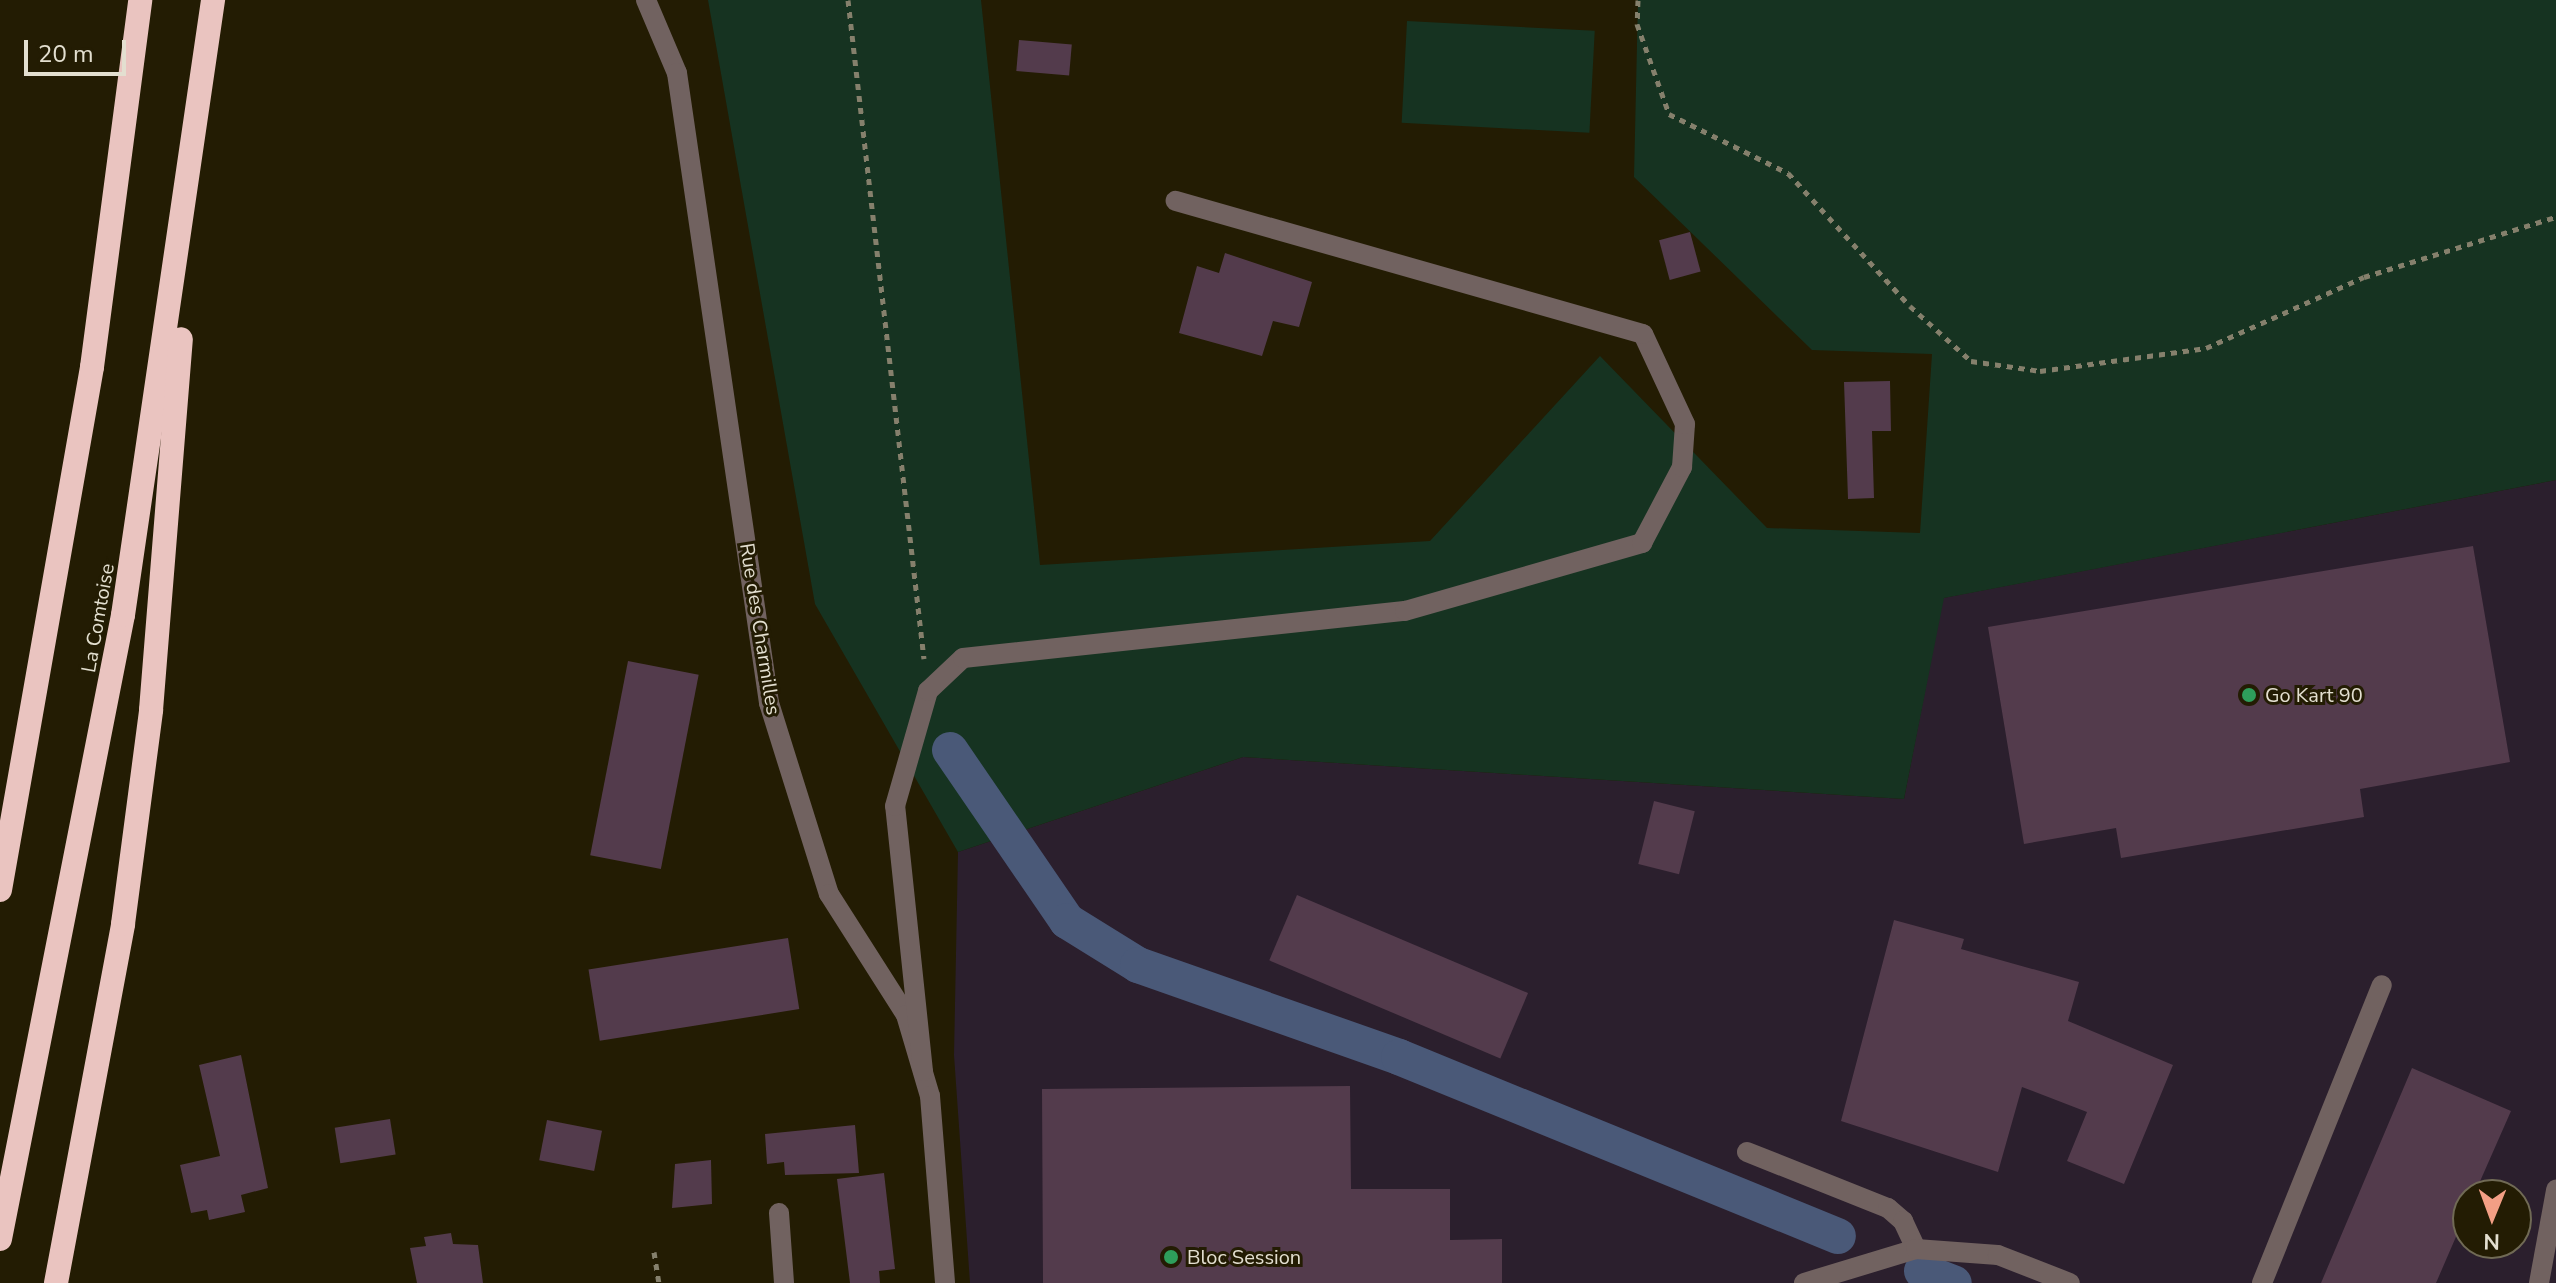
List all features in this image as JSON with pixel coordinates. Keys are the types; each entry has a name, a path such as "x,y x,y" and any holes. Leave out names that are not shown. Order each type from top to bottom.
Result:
{"highway":[{"path":"0,890 40,680 92,367 140,0"},
{"name":"La Comtoise","path":"0,1239 113,675 213,0"},
{"path":"56,1283 107,1029 151,710 200,94"},
{"path":"0,830 40,680"}],"street":[{"name":"Rue des Charmilles","path":"646,0 677,73 769,703 829,894 906,1015 923,1071 930,1096 945,1283"},
{"path":"923,1071 895,806 928,691 963,658 1405,611 1642,543 1682,467 1685,424 1643,334 1176,201"},
{"path":"2262,1283 2382,985"},
{"path":"1747,1152 1888,1208 1903,1221 1916,1249"},
{"path":"2539,1283 2556,1190"},
{"path":"779,1213 784,1283"},
{"path":"1804,1283 1916,1249 1998,1255 2070,1283"}],"path":[{"path":"848,0 928,691"},
{"path":"1638,0 1637,24 1669,114 1788,173 1910,306 1971,361 2040,371 2206,348 2364,277 2556,217"},
{"path":"654,1252 659,1283"}],"shaded area":[{"path":"2556,480 2556,1283 970,1283 954,1055 958,852 1243,757 1904,799 1943,598"}],"green space":[{"path":"708,0 981,0 1040,565 1430,541 1600,356 1767,528 1920,533 1932,354 1812,350 1634,177 1638,0 2556,0 2556,480 1944,598 1904,799 1243,757 958,852 815,604"},
{"path":"1407,21 1595,31 1589,133 1402,123"}],"building":[{"path":"1019,40 1072,45 1069,76 1016,71"},
{"path":"1690,232 1701,272 1670,280 1659,240"},
{"path":"1225,253 1312,282 1299,327 1273,321 1262,356 1179,333 1197,266 1219,273"},
{"path":"1890,381 1891,431 1872,431 1874,498 1848,499 1844,382"},
{"name":"Go Kart 90","path":"2473,546 2510,762 2360,789 2364,817 2121,858 2116,828 2024,844 1988,627"},
{"path":"628,661 699,675 661,869 590,855"},
{"path":"1654,801 1695,811 1679,874 1638,864"},
{"path":"1297,895 1528,993 1500,1058 1269,960"},
{"path":"1894,920 1964,939 1961,949 2079,982 2068,1021 2173,1065 2124,1184 2067,1161 2087,1112 2022,1087 1998,1172 1841,1121"},
{"path":"788,938 799,1009 600,1041 588,970"},
{"path":"241,1055 268,1188 241,1195 245,1212 209,1220 207,1210 191,1213 180,1165 220,1156 199,1065"},
{"path":"2412,1068 2511,1111 2481,1179 2452,1179 2452,1246 2436,1283 2321,1283"},
{"path":"1350,1086 1351,1189 1450,1189 1450,1240 1502,1239 1502,1283 1043,1283 1042,1089"},
{"path":"390,1119 396,1155 340,1163 335,1128"},
{"path":"547,1120 602,1131 594,1171 539,1160"},
{"path":"855,1125 859,1173 785,1175 784,1162 767,1164 765,1134"},
{"path":"711,1160 712,1204 672,1208 675,1164"},
{"path":"884,1173 895,1269 879,1271 880,1283 850,1283 837,1179"},
{"path":"451,1233 453,1244 478,1245 483,1283 417,1283 410,1248 426,1246 424,1237"}],"waterway":[{"path":"950,750 1067,921 1138,965 1399,1057 1838,1236"},
{"path":"1922,1271 1954,1283"}],"place":[{"name":"Go Kart 90","path":"2249,695"},
{"name":"Bloc Session","path":"1171,1257"}]}
